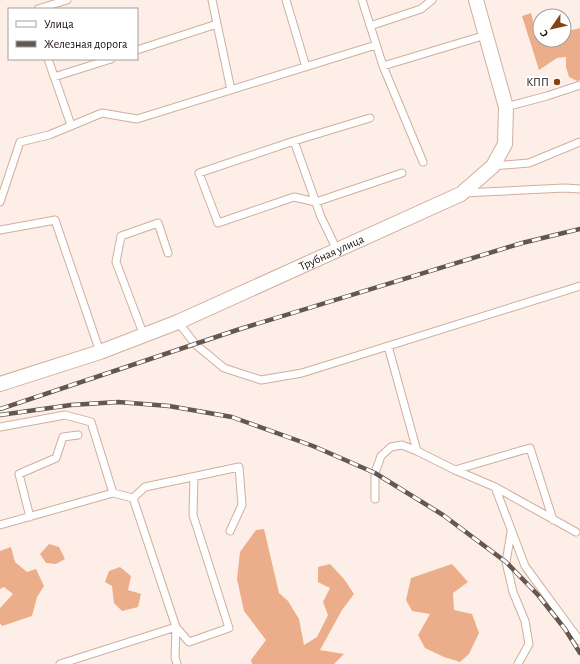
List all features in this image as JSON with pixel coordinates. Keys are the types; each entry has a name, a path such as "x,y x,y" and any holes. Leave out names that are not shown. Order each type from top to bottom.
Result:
{"street":[{"name":"Трубная улица","path":"0,384 100,352 178,322 461,194 494,166 505,144 506,107 476,0"}],"lane":[{"path":"41,8 67,0"},
{"path":"212,0 231,90"},
{"path":"286,0 306,67"},
{"path":"362,0 383,66 423,162"},
{"path":"370,26 421,9 432,0"},
{"path":"138,50 217,24"},
{"path":"383,66 486,35"},
{"path":"0,202 20,142 49,134 102,113 138,120 376,45"},
{"path":"48,60 71,125"},
{"path":"54,77 108,60"},
{"path":"506,107 580,85"},
{"path":"370,118 294,141 199,173 218,223 294,197 316,202 402,173"},
{"path":"294,141 316,202 337,250"},
{"path":"494,166 529,163 580,142"},
{"path":"461,194 580,188"},
{"path":"0,230 55,220 100,352"},
{"path":"144,336 116,262 122,236 158,223 168,253"},
{"path":"178,322 195,344 224,368 261,380 302,373 580,286"},
{"path":"388,346 417,451"},
{"path":"0,427 65,415 91,422 113,493"},
{"path":"30,516 19,474 56,458 64,437 78,435"},
{"path":"375,499 375,472 381,456 391,447 402,444 455,470 495,487 576,532"},
{"path":"455,470 530,448 552,520"},
{"path":"133,498 145,487 239,467 242,505 230,531"},
{"path":"176,627 189,642 229,628 194,515 194,477"},
{"path":"495,487 525,566 580,641"},
{"path":"0,525 113,493 133,498"},
{"path":"133,498 176,627 175,657 177,664"},
{"path":"511,531 506,562 513,592 525,621 529,644 518,664"},
{"path":"60,664 176,627"},
{"path":"88,655 88,664"}],"shaded area":[{"path":"531,13 532,48 522,16"},
{"path":"580,28 580,80 577,81 569,77 566,67 566,57 557,58 539,70 532,48 572,48 572,30"},
{"path":"264,529 279,593 288,601 299,619 304,645 317,637 328,615 323,602 330,588 318,582 318,567 330,564 344,579 354,594 342,610 320,650 344,654 334,664 252,664 251,660 266,640 244,611 237,579 240,552 256,530"},
{"path":"49,544 59,547 65,559 56,564 46,563 40,554"},
{"path":"11,547 15,562 27,572 36,569 44,586 37,597 32,616 2,626 0,623 0,608 13,594 4,587 0,589 0,551"},
{"path":"452,564 468,582 453,593 454,610 472,614 479,633 469,654 460,662 444,657 425,648 418,635 430,614 412,611 406,600 411,578"},
{"path":"120,567 131,576 128,590 141,594 138,607 122,611 114,603 112,586 105,582 109,571"}],"railway":[{"path":"0,409 240,329 522,243 580,229"},
{"path":"0,415 71,405 118,402 169,406 232,417 313,446 375,473 443,515 506,562 538,595 565,629 580,653"}],"place":[{"name":"КПП","path":"557,82"}]}
